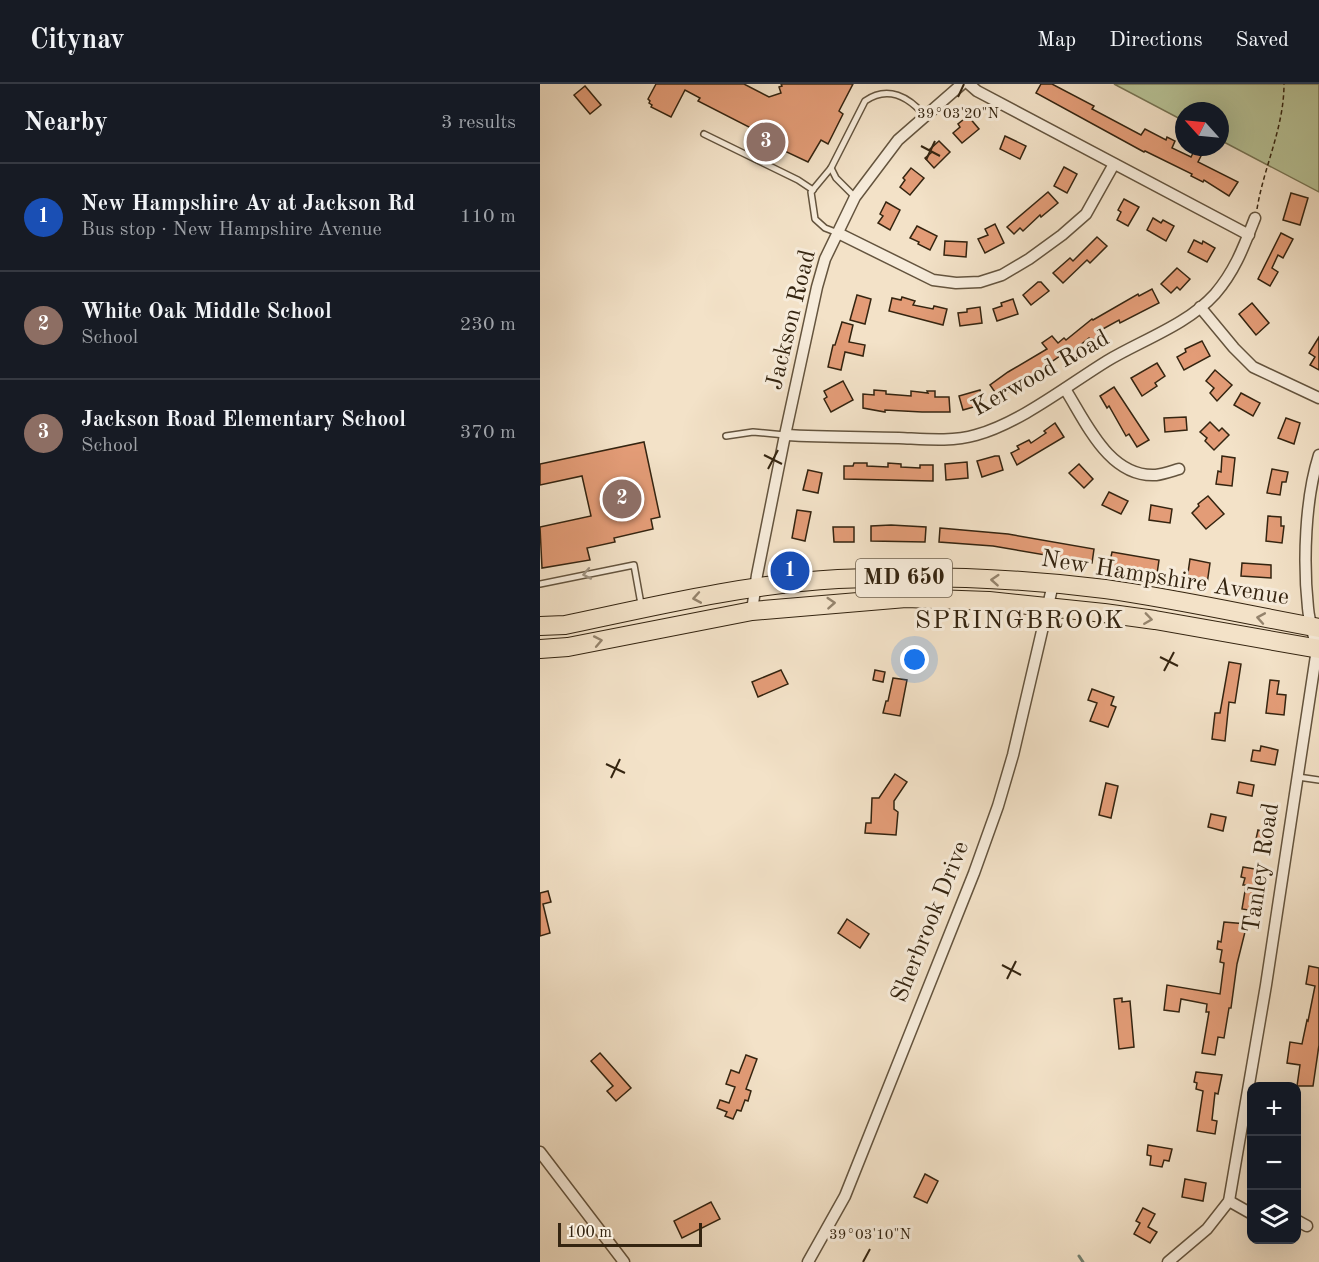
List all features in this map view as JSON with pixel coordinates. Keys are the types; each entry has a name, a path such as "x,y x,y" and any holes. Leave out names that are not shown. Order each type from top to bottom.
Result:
{"main road":[{"name":"New Hampshire Avenue","path":"540,626 565,625 755,588 836,579 910,577 1053,584 1163,598 1315,627"},
{"name":"New Hampshire Avenue","path":"540,649 568,647 752,610 906,598 989,600 1155,620 1318,649"}],"street":[{"name":"Jackson Road","path":"752,610 785,435 825,259 855,197 898,140 962,84"},
{"path":"969,84 977,91 1114,165 1249,235"},
{"path":"838,233 933,280 956,283 980,282 1002,275 1062,235 1086,214 1114,165"},
{"name":"Kerwood Road","path":"785,435 944,439 975,435 1002,426 1106,362 1182,320 1200,307 1213,296 1229,276 1242,253 1255,218"},
{"path":"1200,307 1253,367 1319,398"},
{"path":"1065,388 1105,451 1119,465 1135,473 1156,475 1179,469"},
{"name":"Tanley Road","path":"1168,1262 1207,1229 1229,1201 1318,649 1315,627 1308,609 1307,544 1310,499 1319,455"},
{"name":"Sherbrook Drive","path":"808,1262 845,1196 974,873 1010,766 1053,584"},
{"path":"540,1152 624,1262"},
{"path":"1229,1201 1247,1212"},
{"path":"1301,1223 1307,1226"}],"lane":[{"path":"838,233 825,228 815,219 811,202 813,190 831,168 865,101 872,96 892,93 902,95 926,116"},
{"path":"704,134 798,180 813,190"},
{"path":"831,168 836,178 855,197"},
{"path":"726,436 753,432 785,435"},
{"path":"540,584 634,565 642,609"},
{"path":"1298,777 1319,780"}],"path":[{"path":"1255,218 1259,194 1281,119 1284,84"}],"green space":[{"path":"1114,84 1319,84 1319,192 1229,145 1229,102 1175,102 1175,116"}],"building":[{"path":"656,84 744,84 769,97 781,93 779,87 782,86 781,84 853,84 839,111 843,114 828,144 821,140 808,162 761,137 760,140 750,135 753,129 698,101 700,98 685,90 671,117 651,107 648,99"},
{"path":"1041,84 1052,84 1094,106 1092,109 1141,135 1145,129 1166,140 1167,137 1175,141 1172,148 1175,149 1175,156 1201,156 1198,162 1238,182 1229,196 1204,180 1203,182 1191,176 1192,174 1144,152 1036,93"},
{"path":"585,86 601,105 590,114 574,95"},
{"path":"968,116 979,129 962,143 953,133 960,127 958,124"},
{"path":"1005,136 1026,146 1020,159 1000,149"},
{"path":"939,141 950,152 934,168 925,158 932,152 929,150"},
{"path":"1064,167 1077,174 1067,193 1054,186"},
{"path":"911,168 924,178 910,195 900,187 905,180 903,178"},
{"path":"1048,192 1058,203 1041,217 1040,215 1023,231 1020,228 1014,234 1007,227"},
{"path":"1291,193 1308,198 1300,225 1283,220"},
{"path":"1124,199 1139,207 1128,226 1117,220 1121,212 1118,210"},
{"path":"886,202 900,210 890,230 878,223 883,216 880,214"},
{"path":"1153,218 1161,223 1163,220 1174,226 1166,241 1147,230"},
{"path":"995,224 1004,243 985,253 978,239 988,235 985,229"},
{"path":"917,226 937,236 930,250 910,238"},
{"path":"1281,233 1293,239 1283,258 1278,255 1272,268 1278,272 1270,286 1258,279"},
{"path":"1097,237 1107,246 1090,263 1087,260 1063,283 1053,273 1070,258 1073,261"},
{"path":"1194,240 1202,244 1203,241 1215,248 1207,262 1188,252"},
{"path":"945,241 967,242 966,257 944,255"},
{"path":"1177,268 1190,279 1180,290 1177,287 1171,293 1161,284"},
{"path":"1041,282 1049,291 1031,305 1023,295"},
{"path":"1152,289 1159,303 1101,330 1103,332 1092,341 1089,338 1063,359 1060,356 1007,393 1005,390 997,395 990,385 1047,349 1042,343 1052,336 1058,343 1064,338 1066,340 1092,319"},
{"path":"857,295 871,299 865,324 850,320"},
{"path":"902,297 915,301 913,305 947,309 943,325 889,311 892,298 901,300"},
{"path":"1013,299 1018,314 997,321 993,309"},
{"path":"1252,303 1269,323 1256,335 1239,314"},
{"path":"980,307 982,323 960,326 958,313"},
{"path":"842,322 853,325 849,342 865,345 863,356 845,352 841,370 828,367"},
{"path":"1319,337 1319,370 1310,365 1315,357 1309,353"},
{"path":"1202,341 1210,356 1184,370 1177,357 1186,352 1185,349"},
{"path":"1157,363 1165,376 1155,383 1157,386 1142,396 1131,378"},
{"path":"1215,370 1232,385 1217,401 1210,393 1214,388 1206,381"},
{"path":"843,381 853,400 831,412 824,399 827,397 824,391"},
{"path":"1114,387 1149,440 1137,447 1129,434 1126,436 1109,406 1107,408 1100,396"},
{"path":"874,390 886,391 886,394 911,396 911,391 928,393 927,391 935,391 935,397 949,397 950,412 885,410 885,412 863,408 863,394 874,395"},
{"path":"980,390 984,404 963,410 959,396"},
{"path":"1241,393 1260,403 1253,416 1234,405"},
{"path":"1186,417 1187,430 1165,432 1164,418"},
{"path":"1286,418 1300,423 1294,444 1278,438"},
{"path":"1210,422 1219,431 1222,428 1229,435 1214,450 1205,441 1207,438 1200,432"},
{"path":"1055,423 1064,437 1017,465 1011,453 1019,449 1017,446 1029,440 1031,443 1046,433 1044,431"},
{"path":"644,442 660,517 651,519 653,529 614,538 615,542 587,548 590,560 542,568 540,527 591,516 582,476 540,485 540,464"},
{"path":"999,456 1003,470 982,477 977,461"},
{"path":"1222,456 1235,458 1232,486 1216,484 1218,471 1221,472"},
{"path":"967,462 968,478 946,480 945,464"},
{"path":"854,463 888,467 888,463 901,464 901,467 920,468 920,465 933,465 933,481 844,479 844,466 853,466"},
{"path":"1079,464 1093,479 1084,488 1069,473"},
{"path":"1272,469 1288,472 1286,482 1282,482 1280,495 1267,493"},
{"path":"808,470 822,473 818,493 803,490"},
{"path":"1109,492 1128,501 1121,514 1102,505"},
{"path":"1208,496 1224,514 1206,529 1192,513"},
{"path":"1151,505 1172,509 1170,523 1149,520"},
{"path":"797,510 811,512 805,541 792,538"},
{"path":"1268,516 1281,517 1281,526 1284,526 1282,543 1266,541"},
{"path":"871,526 926,527 925,542 871,541"},
{"path":"833,527 854,527 854,542 834,542"},
{"path":"940,528 1008,534 1094,549 1092,563 993,546 939,542"},
{"path":"1112,552 1159,560 1157,574 1109,566"},
{"path":"1190,559 1210,563 1207,584 1187,580"},
{"path":"1242,563 1271,565 1271,578 1241,576"},
{"path":"1229,662 1241,664 1235,703 1229,702 1225,741 1212,739 1215,713 1220,713"},
{"path":"781,670 788,684 758,697 752,682"},
{"path":"875,670 885,672 883,682 873,680"},
{"path":"893,678 907,680 900,716 883,713"},
{"path":"1270,680 1279,681 1277,694 1286,695 1284,715 1266,713"},
{"path":"1092,689 1114,697 1111,705 1116,707 1108,727 1090,721 1097,703 1088,700"},
{"path":"1261,746 1278,750 1275,765 1251,761 1253,750 1260,751"},
{"path":"895,774 907,782 894,801 894,809 898,812 896,835 865,833 866,823 871,823 872,798 879,798"},
{"path":"1239,782 1254,785 1252,796 1237,793"},
{"path":"1106,783 1118,786 1111,818 1099,815"},
{"path":"1211,814 1226,817 1223,831 1208,827"},
{"path":"1258,830 1267,833 1263,850 1254,848"},
{"path":"1243,867 1261,870 1254,911 1242,909 1246,885 1243,885 1245,878 1241,877"},
{"path":"548,891 551,902 543,904 550,933 540,936 540,893"},
{"path":"847,919 869,934 860,948 838,933"},
{"path":"1224,922 1247,924 1237,964 1224,1038 1218,1037 1215,1055 1202,1053 1209,1012 1206,1012 1207,1004 1181,999 1179,1012 1164,1010 1167,985 1220,994 1224,963 1220,962 1222,950 1217,949 1218,941 1221,942"},
{"path":"1309,966 1319,968 1319,1045 1313,1086 1301,1086 1301,1082 1298,1082 1300,1065 1287,1063 1290,1042 1302,1044 1308,1021 1315,986 1306,984"},
{"path":"1122,998 1122,1002 1130,1001 1134,1047 1119,1049 1114,999"},
{"path":"600,1053 631,1088 616,1101 607,1091 613,1086 591,1061"},
{"path":"746,1055 757,1059 746,1089 751,1091 748,1101 745,1100 741,1111 737,1110 733,1119 725,1116 727,1112 717,1108 720,1100 729,1103 735,1087 726,1084 731,1070 739,1073"},
{"path":"1196,1072 1222,1075 1218,1094 1215,1093 1212,1120 1217,1121 1215,1134 1197,1131 1203,1091 1196,1089 1197,1083 1194,1082"},
{"path":"1148,1145 1172,1149 1169,1161 1164,1160 1162,1167 1150,1165 1151,1156 1147,1155"},
{"path":"925,1174 938,1181 927,1203 914,1197"},
{"path":"1185,1179 1206,1183 1203,1201 1182,1197"},
{"path":"711,1202 720,1219 682,1238 674,1221"},
{"path":"1143,1208 1155,1214 1148,1227 1157,1232 1150,1243 1134,1234 1140,1223 1136,1221"}],"waterway":[{"path":"1079,1256 1083,1262"}],"place":[{"name":"Jackson Road Elementary School","path":"766,142"},
{"name":"White Oak Middle School","path":"622,499"},
{"name":"New Hampshire Av at Jackson Rd","path":"790,571"}],"district":[{"name":"SPRINGBROOK","path":"1020,621"}]}
